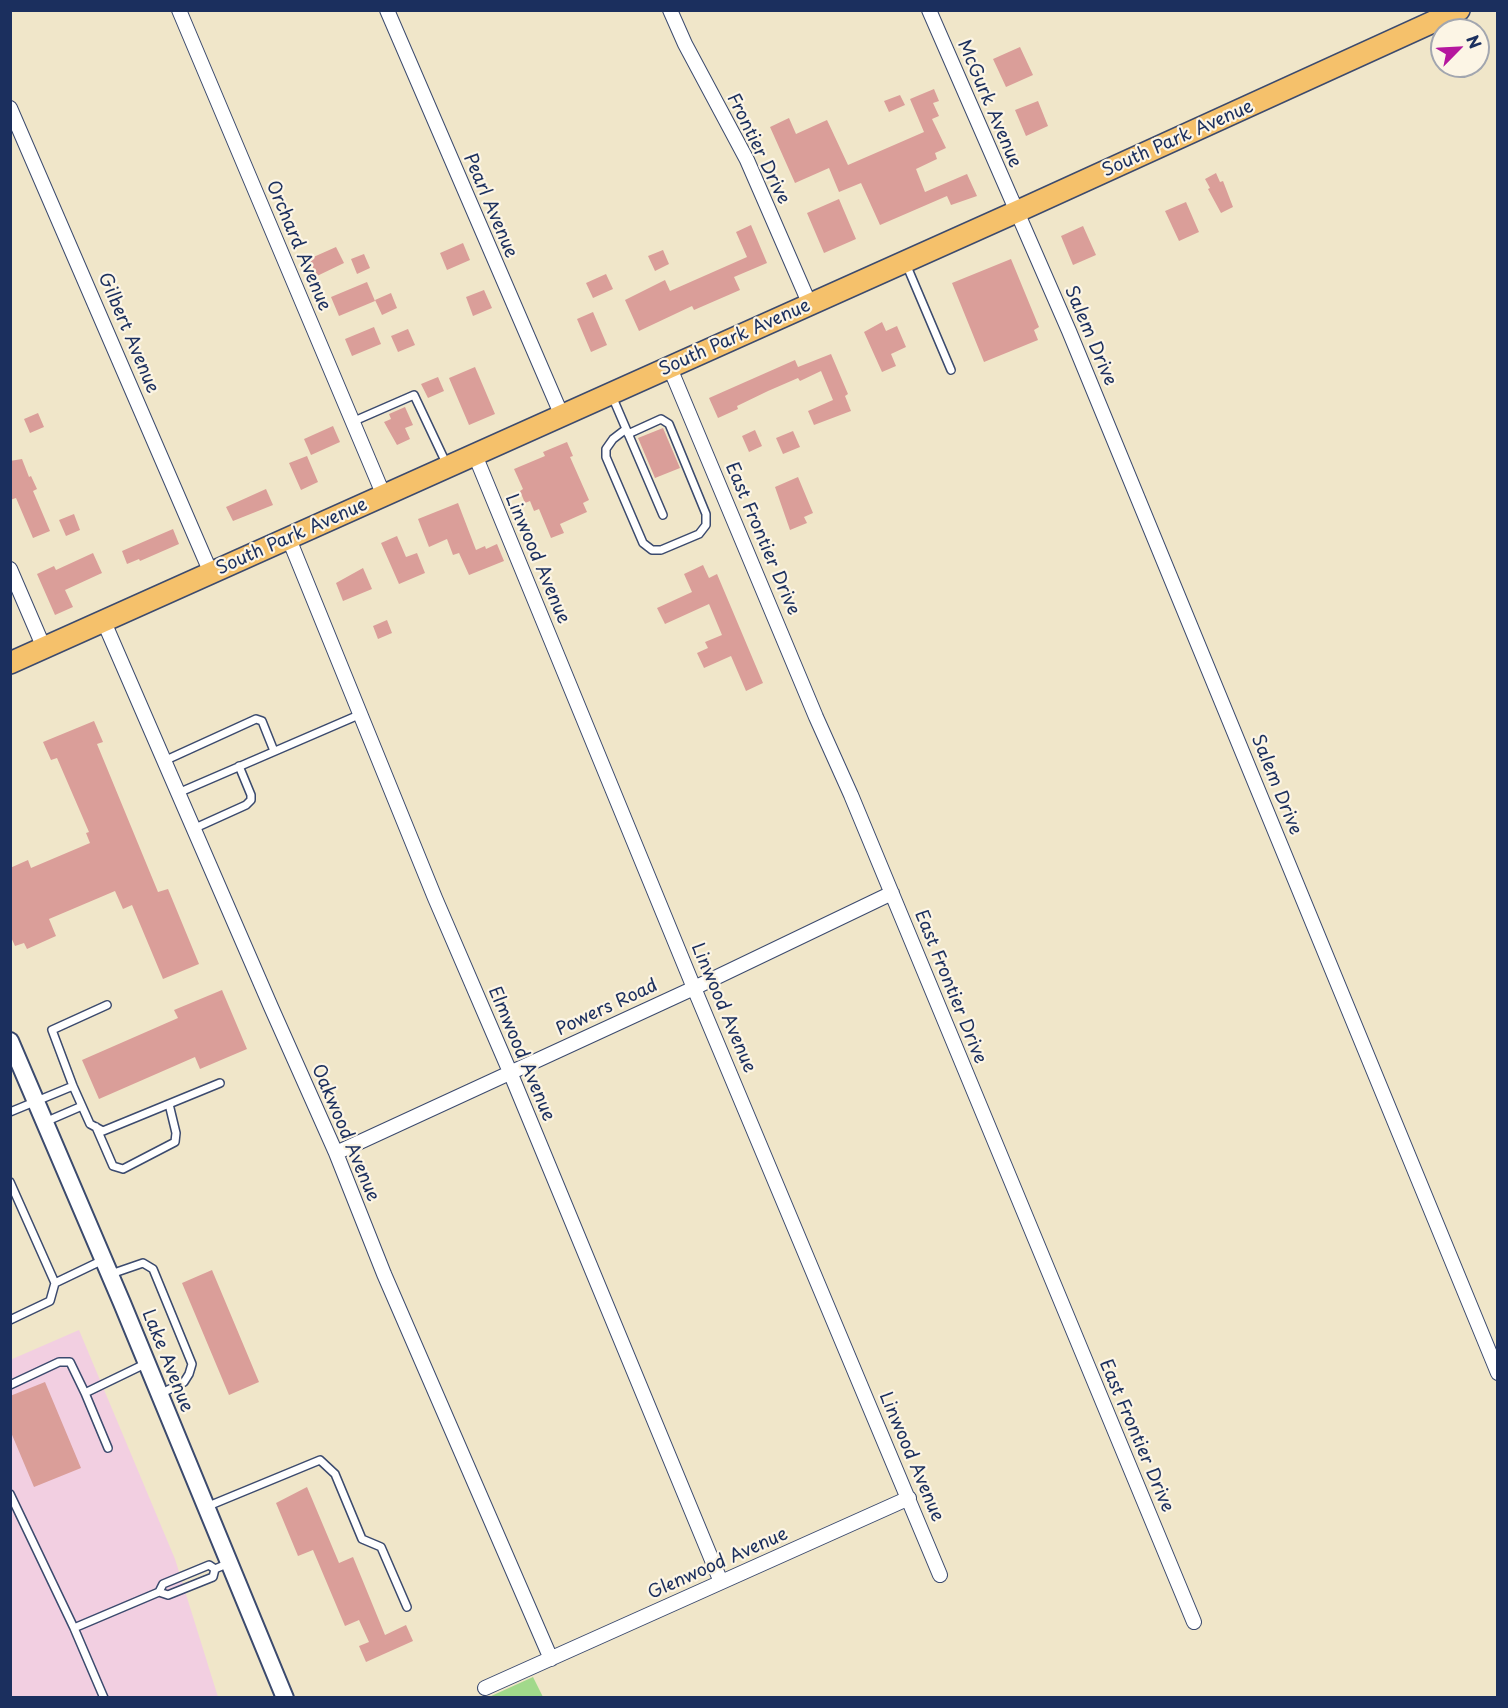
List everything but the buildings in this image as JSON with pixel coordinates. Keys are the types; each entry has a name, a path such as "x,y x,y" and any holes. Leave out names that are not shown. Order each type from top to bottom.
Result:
{"main road":[{"name":"South Park Avenue","path":"10,663 1016,213 1459,10"}],"street":[{"name":"Orchard Avenue","path":"179,10 384,496"},
{"name":"Pearl Avenue","path":"387,10 562,416"},
{"name":"Frontier Drive","path":"670,10 684,44 747,160 810,305"},
{"name":"McGurk Avenue","path":"929,10 1016,213"},
{"name":"Gilbert Avenue","path":"10,108 212,573"},
{"name":"Salem Drive","path":"1016,213 1069,331 1497,1373"},
{"name":"East Frontier Drive","path":"670,368 892,893 1194,1622"},
{"name":"Linwood Avenue","path":"475,455 694,988 940,1575"},
{"name":"Elmwood Avenue","path":"289,539 435,898 510,1072 721,1582"},
{"path":"10,569 44,648"},
{"name":"Oakwood Avenue","path":"104,622 336,1153 384,1274 546,1661"},
{"name":"Powers Road","path":"336,1153 694,988 892,893"},
{"name":"Lake Avenue","path":"10,1041 206,1507 222,1566 285,1698"},
{"name":"Glenwood Avenue","path":"485,1688 909,1498"}],"lane":[{"path":"905,262 951,370"},
{"path":"611,394 663,515"},
{"path":"352,422 414,395 448,467"},
{"path":"661,419 669,424 706,514 706,525 699,534 661,550 652,550 643,543 606,457 606,449 613,439 627,431 661,419"},
{"path":"178,793 361,714"},
{"path":"164,761 256,719 262,721 274,751"},
{"path":"193,829 246,805 251,800 239,766"},
{"path":"107,1005 52,1030 90,1124 104,1131 220,1083"},
{"path":"10,1112 73,1086"},
{"path":"96,1127 113,1167 123,1169 174,1142 176,1133 169,1104"},
{"path":"45,1122 82,1106"},
{"path":"10,1182 55,1283 50,1301 10,1320"},
{"path":"55,1283 106,1267 143,1263 153,1269 192,1364 184,1382 160,1394"},
{"path":"10,1384 59,1362 70,1362 108,1448"},
{"path":"85,1393 147,1363"},
{"path":"206,1507 320,1460 335,1474 362,1539 381,1547 407,1607"},
{"path":"10,1494 74,1628 104,1698"},
{"path":"74,1628 159,1592 163,1584 209,1565 222,1566"},
{"path":"159,1592 168,1595 213,1577 222,1566"}],"shaded area":[{"path":"79,1330 175,1559 218,1697 11,1697 10,1360"}],"green space":[{"path":"533,1677 543,1697 489,1697"}]}
